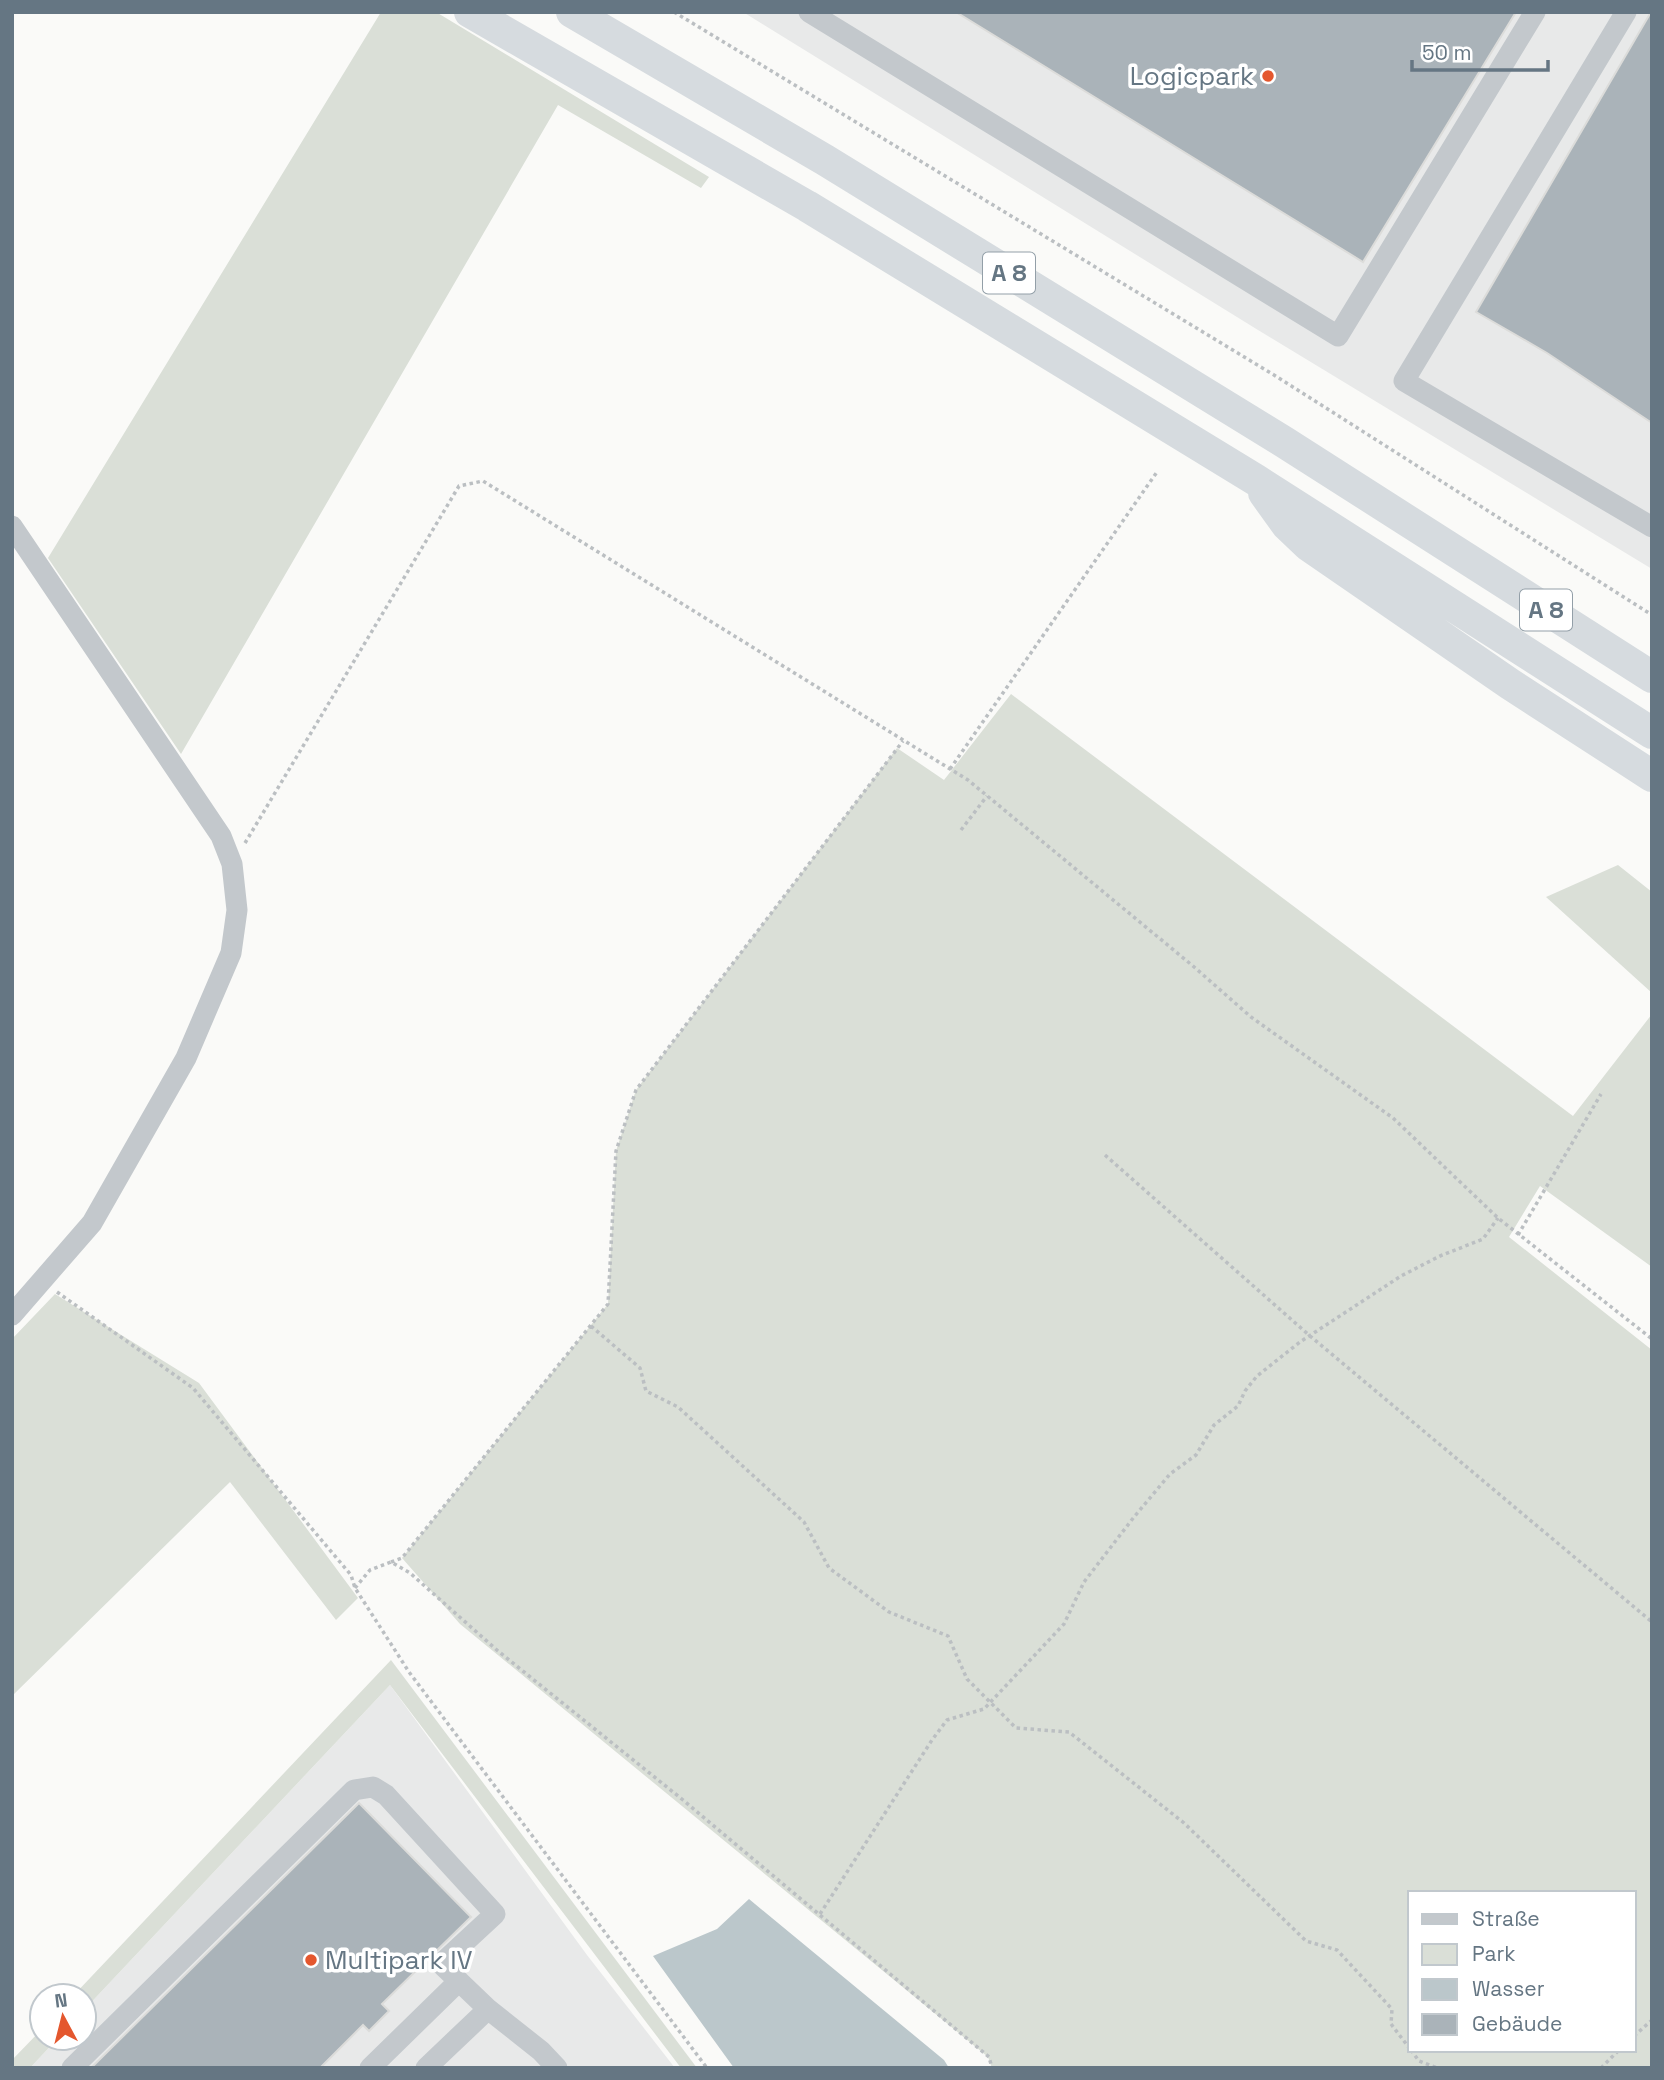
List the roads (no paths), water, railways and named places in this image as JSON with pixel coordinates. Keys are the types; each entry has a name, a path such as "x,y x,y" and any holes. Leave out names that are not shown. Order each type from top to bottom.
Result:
{"highway":[{"name":"A 8","path":"470,12 807,206 1256,480 1652,733"},
{"name":"A 8","path":"572,12 825,160 1225,406 1652,677"},
{"path":"1256,480 1270,504 1308,545 1510,684 1652,776"}],"street":[{"path":"809,12 1338,336 1535,12"},
{"path":"1626,12 1404,381 1652,527"},
{"path":"12,526 221,836 232,864 237,910 232,953 186,1058 92,1223 12,1315"},
{"path":"72,2068 354,1790 373,1787 386,1795 495,1914 442,1964 488,2009 541,2051 557,2068"},
{"path":"370,2068 459,1981"},
{"path":"426,2068 488,2009"}],"water":[{"path":"749,1899 944,2060 949,2068 734,2068 653,1956 717,1929"}],"place":[{"name":"Logicpark","path":"1268,76"},
{"name":"Multipark IV","path":"311,1960"}]}
